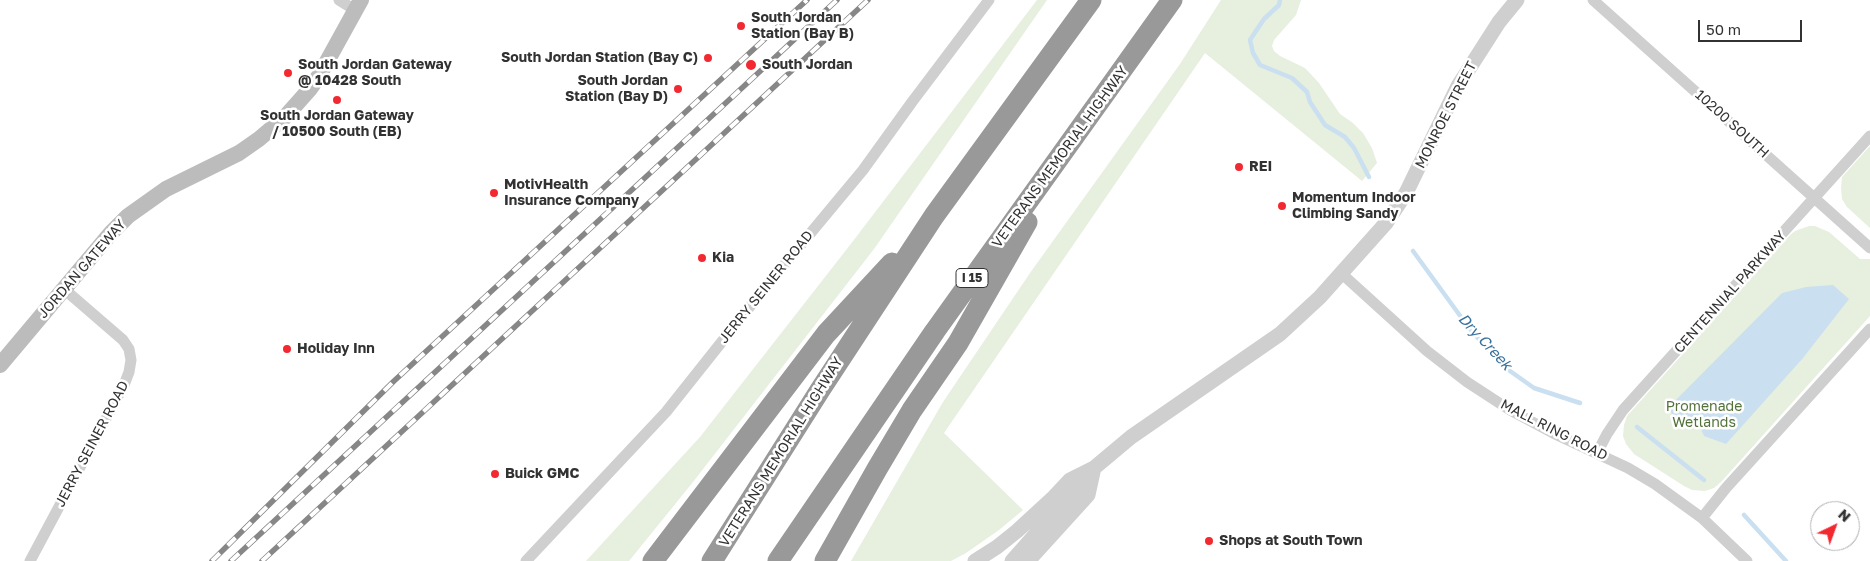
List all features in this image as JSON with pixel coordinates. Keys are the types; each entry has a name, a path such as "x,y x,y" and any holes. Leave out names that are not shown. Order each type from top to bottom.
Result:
{"highway":[{"name":"VETERANS MEMORIAL HIGHWAY","path":"712,561 815,398 934,216 1091,0"},
{"name":"VETERANS MEMORIAL HIGHWAY","path":"778,561 935,331 1172,0"},
{"path":"825,561 898,434 958,343 1084,122"},
{"path":"652,561 826,334 934,216"}],"main road":[{"name":"JORDAN GATEWAY","path":"0,365 111,233 139,206 166,188 239,153 285,117 319,76 358,5"}],"street":[{"path":"339,0 358,5"},
{"name":"JERRY SEINER ROAD","path":"526,561 666,412 755,300 863,170 989,0"},
{"name":"MONROE STREET","path":"1094,468 1150,424 1280,334 1301,317 1342,273 1386,222 1406,193 1458,86 1499,22 1517,0"},
{"name":"10200 SOUTH","path":"1593,0 1870,248"},
{"name":"CENTENNIAL PARKWAY","path":"1597,453 1623,410 1870,136"},
{"name":"MALL RING ROAD","path":"1342,273 1427,351 1467,382 1510,410 1553,433 1628,468 1655,484 1702,518 1747,561"},
{"name":"JERRY SEINER ROAD","path":"30,561 130,372 131,360 129,349 122,340 64,289"},
{"path":"1702,518 1726,488 1870,329"},
{"path":"975,561 1010,536 1054,497 1070,480 1094,468"},
{"path":"1012,561 1074,493 1094,468"},
{"path":"1028,561 1088,495 1094,468"}],"green space":[{"path":"1037,0 1047,0 874,249 693,482 629,561 586,561 700,437 850,245"},
{"path":"1221,0 1301,0 1296,15 1274,40 1272,46 1274,51 1305,68 1319,83 1340,114 1363,133 1372,148 1377,163 1362,181 1205,53 944,433 1023,510 999,530 951,561 851,561 943,402 1030,273 1180,64"},
{"path":"1870,146 1870,228 1847,207 1842,199 1841,188 1842,177"},
{"name":"Promenade Wetlands","path":"1809,226 1815,226 1829,232 1860,259 1870,259 1870,316 1721,482 1714,488 1705,491 1692,490 1634,454 1626,444 1623,436 1627,416 1790,235"}],"water":[{"path":"1833,285 1849,299 1803,358 1726,444 1704,436 1701,429 1685,417 1680,421 1667,409 1782,293 1806,287"}],"waterway":[{"name":"Dry Creek","path":"1280,0 1279,5 1264,19 1250,40 1253,53 1260,65 1292,78 1307,92 1310,102 1325,125 1345,137 1354,148 1369,177"},
{"name":"Dry Creek","path":"1413,251 1469,328 1503,366 1534,388 1580,403"},
{"name":"Dry Creek","path":"1637,427 1704,480"},
{"name":"Dry Creek","path":"1744,515 1786,561"}],"railway":[{"path":"212,561 394,381 807,0"},
{"path":"231,561 837,0"},
{"path":"262,561 868,0"}],"place":[{"name":"South Jordan Station (Bay B)","path":"741,26"},
{"name":"South Jordan Station (Bay C)","path":"708,58"},
{"name":"South Jordan","path":"751,65"},
{"name":"South Jordan Gateway @ 10428 South","path":"288,73"},
{"name":"South Jordan Station (Bay D)","path":"678,89"},
{"name":"South Jordan Gateway / 10500 South (EB)","path":"337,100"},
{"name":"REI","path":"1239,167"},
{"name":"MotivHealth Insurance Company","path":"494,193"},
{"name":"Momentum Indoor Climbing Sandy","path":"1282,206"},
{"name":"Kia","path":"702,258"},
{"name":"Holiday Inn","path":"287,349"},
{"name":"Buick GMC","path":"495,474"},
{"name":"Shops at South Town","path":"1209,541"}]}
